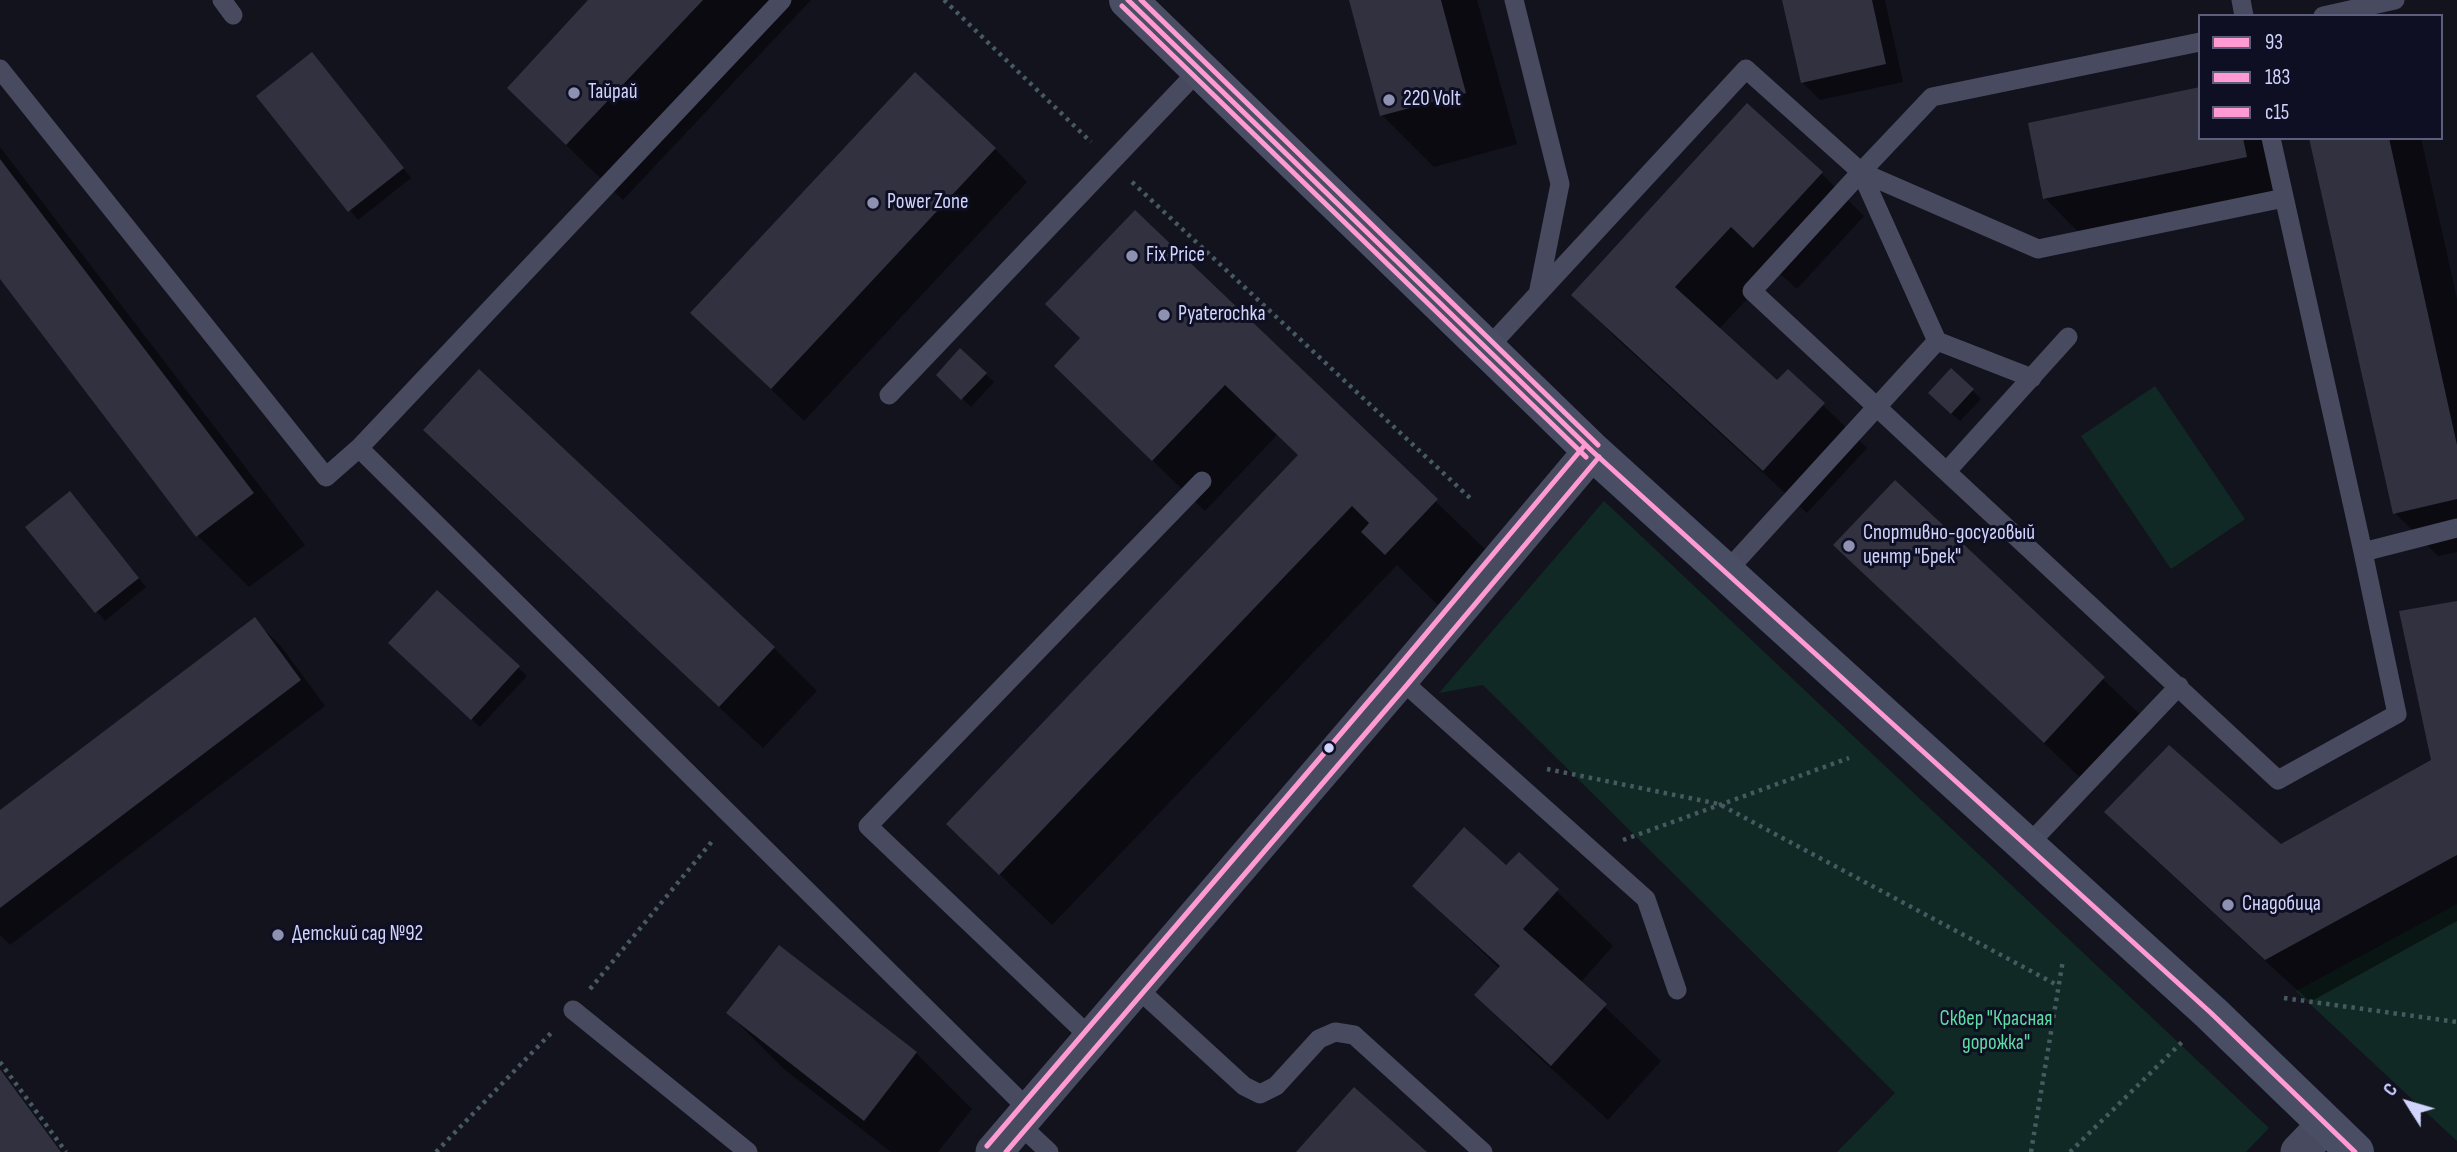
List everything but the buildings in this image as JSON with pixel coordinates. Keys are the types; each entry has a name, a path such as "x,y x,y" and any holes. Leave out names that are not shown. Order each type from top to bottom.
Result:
{"main road":[{"path":"1128,0 1592,451 2211,1013 2355,1152"}],"street":[{"path":"994,1152 1592,451"},
{"path":"2299,1152 2326,1124"}],"lane":[{"path":"0,69 326,477 359,448 782,0"},
{"path":"1514,0 1560,184 1537,295"},
{"path":"2332,14 2395,0"},
{"path":"2198,42 1932,97 1752,291 2278,780 2397,714 2271,140"},
{"path":"890,395 1200,69"},
{"path":"1486,349 1746,69 1861,172 2038,249 2284,198"},
{"path":"1861,172 1937,341 2032,378"},
{"path":"1947,471 2068,337"},
{"path":"1726,572 1937,341"},
{"path":"359,448 1025,1117 1049,1152"},
{"path":"1092,1039 869,826 1202,481"},
{"path":"2363,552 2457,528"},
{"path":"1400,679 1646,900 1678,990"},
{"path":"2027,846 2179,686"},
{"path":"1136,987 1244,1086 1260,1094 1276,1086 1320,1039 1335,1032 1354,1035 1483,1152"},
{"path":"573,1010 748,1152"}],"path":[{"path":"944,0 1111,162 1471,499"},
{"path":"1486,756 1719,804 2057,985"},
{"path":"1592,852 1849,758"},
{"path":"2031,1152 2063,960"},
{"path":"2284,998 2457,1022"},
{"path":"2070,1152 2211,1013"},
{"path":"0,1062 66,1152"}],"green space":[{"path":"2155,386 2245,519 2171,569 2081,436"},
{"name":"Сквер \"Красная дорожка\"","path":"1604,501 2269,1128 2246,1152 1837,1152 1895,1093 1483,685 1439,693"},
{"path":"2457,904 2457,1141 2296,991"}],"transit line":[{"name":"93","path":"1128,0 1592,451 2211,1013 2355,1152"},
{"name":"с15","path":"1141,0 1598,445"},
{"name":"183","path":"1122,6 1586,457"},
{"name":"с15","path":"987,1146 1585,445"},
{"name":"183","path":"1006,1152 1599,457"}],"place":[{"name":"Тайрай","path":"574,93"},
{"name":"220 Volt","path":"1389,100"},
{"name":"Power Zone","path":"873,203"},
{"name":"Fix Price","path":"1132,256"},
{"name":"Pyaterochka","path":"1164,315"},
{"name":"Спортивно-досуговый центр \"Брек\"","path":"1849,546"},
{"name":"Снадобица","path":"2228,905"},
{"name":"Детский сад №92","path":"278,935"}]}
